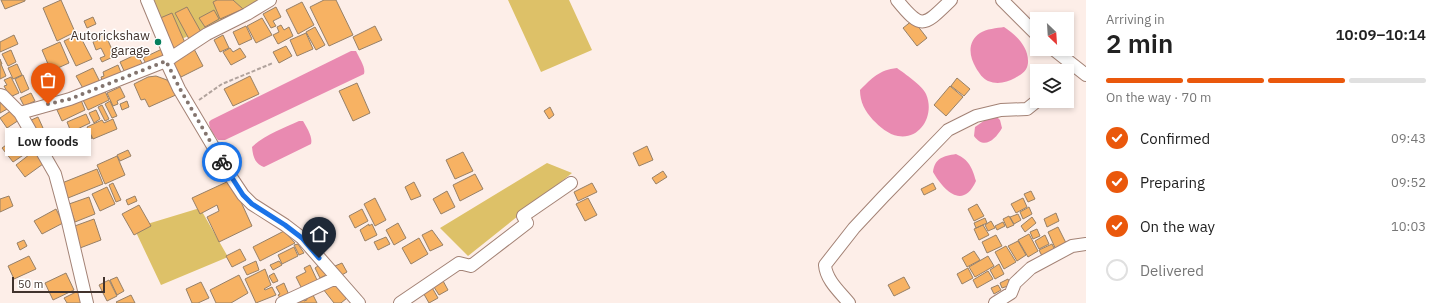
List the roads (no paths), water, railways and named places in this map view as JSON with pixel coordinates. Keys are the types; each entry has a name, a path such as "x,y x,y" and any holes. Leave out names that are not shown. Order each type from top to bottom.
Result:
{"street":[{"path":"147,0 180,89 243,195 252,204 302,238 359,303"},
{"path":"20,113 70,99 169,60 207,34 247,14 270,0"},
{"path":"897,0 912,17 918,22 923,22 951,0"},
{"path":"1002,0 1030,28"},
{"path":"1059,56 1066,64"},
{"path":"1074,69 1086,74"},
{"path":"0,95 3,96 20,113 55,174 87,303"},
{"path":"849,303 825,272 825,264 854,228 948,130 976,116 1001,110 1027,109 1030,107"},
{"path":"400,303 458,263 470,266 528,223 523,216 571,183"},
{"path":"995,303 1011,293 1015,283 1031,268 1072,246 1086,244"},
{"path":"282,303 336,278"}],"place":[{"name":"Autorickshaw garage","path":"158,42"},
{"name":"Low foods","path":"48,104"}]}
